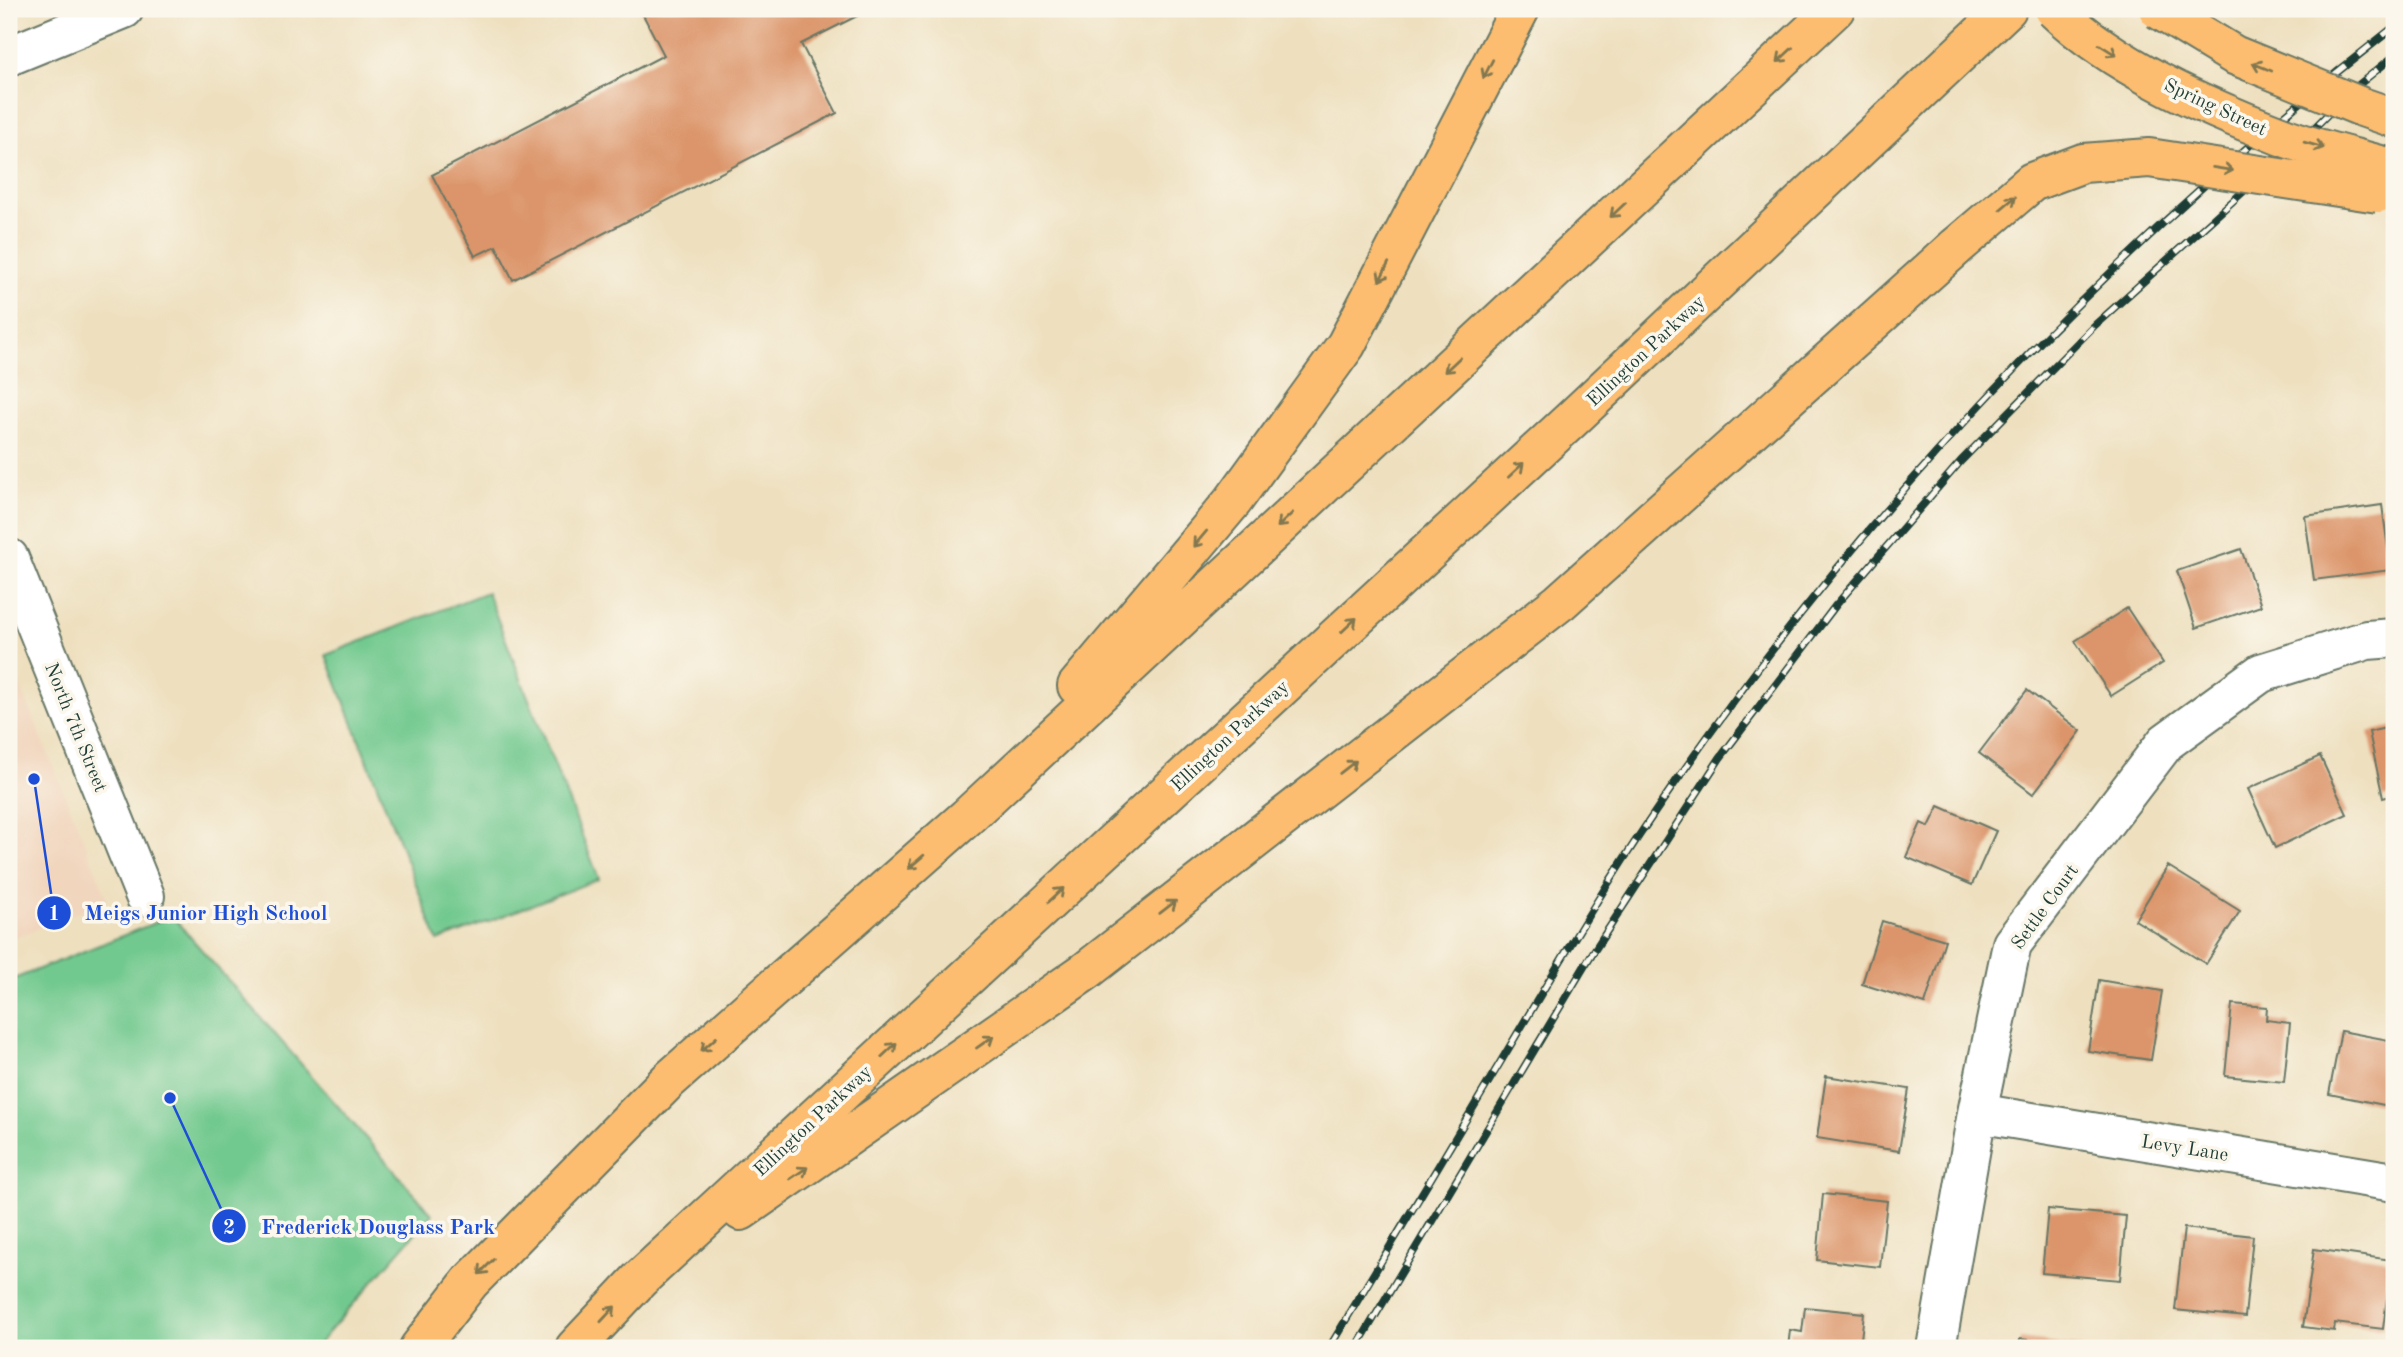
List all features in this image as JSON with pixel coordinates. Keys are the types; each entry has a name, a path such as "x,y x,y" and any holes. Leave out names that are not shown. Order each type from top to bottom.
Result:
{"main road":[{"path":"967,817 1233,501 1346,345 1520,9"},
{"path":"419,1348 470,1282 668,1081 967,817 1835,9"},
{"name":"Ellington Parkway","path":"575,1348 640,1279 1560,430 2007,9"},
{"name":"Spring Street","path":"2054,9 2103,48 2180,92 2283,136 2389,186"},
{"path":"2158,9 2234,55 2394,118"},
{"path":"640,1279 804,1169 1086,971 1560,602 2032,182 2083,163 2149,158 2389,186"}],"street":[{"path":"9,56 124,9"},
{"name":"North 7th Street","path":"9,558 145,896"},
{"name":"Settle Court","path":"1936,1348 1977,1113 2012,944 2166,742 2261,673 2367,640 2394,638"},
{"name":"Levy Lane","path":"1977,1113 2394,1182"}],"shaded area":[{"path":"9,658 108,900 9,940"}],"green space":[{"path":"487,592 599,879 438,941 326,655"},
{"path":"172,916 432,1214 315,1348 9,1348 9,981"}],"building":[{"path":"640,9 871,9 801,44 837,113 513,280 496,246 475,256 432,175 664,55"},
{"path":"2382,505 2391,570 2314,580 2305,516"},
{"path":"2241,549 2261,606 2196,628 2177,571"},
{"path":"2127,608 2163,663 2111,696 2075,641"},
{"path":"2027,690 2081,731 2033,794 1979,753"},
{"path":"2394,726 2394,795 2383,798 2369,732"},
{"path":"2320,756 2347,814 2275,848 2248,789"},
{"path":"1939,806 1996,831 1972,885 1906,857 1921,823 1929,827"},
{"path":"2168,866 2240,911 2206,964 2135,920"},
{"path":"1882,921 1945,940 1925,1004 1862,984"},
{"path":"2099,980 2162,991 2151,1060 2088,1051"},
{"path":"2232,1004 2267,1007 2266,1020 2290,1023 2284,1082 2225,1076"},
{"path":"2341,1031 2394,1041 2394,1107 2329,1094"},
{"path":"1826,1076 1909,1089 1899,1151 1817,1138"},
{"path":"1823,1194 1887,1201 1880,1267 1817,1260"},
{"path":"2048,1209 2126,1216 2120,1280 2042,1273"},
{"path":"2184,1228 2253,1236 2245,1317 2175,1310"},
{"path":"2314,1249 2392,1260 2383,1329 2335,1323 2334,1331 2303,1327"},
{"path":"1805,1307 1864,1313 1860,1348 1788,1348 1790,1330 1802,1332"},
{"path":"2020,1339 2083,1347 2083,1348 2019,1348"}],"railway":[{"path":"1329,1348 1617,870 1733,702 1816,595 1903,491 1994,391 2089,294 2187,201 2289,112 2394,27"},
{"path":"1356,1348 1590,957 1720,758 1836,605 1961,461 2095,325 2314,128 2351,91 2394,56"}],"place":[{"name":"Meigs Junior High School","path":"34,779"},
{"name":"Frederick Douglass Park","path":"170,1098"}]}
